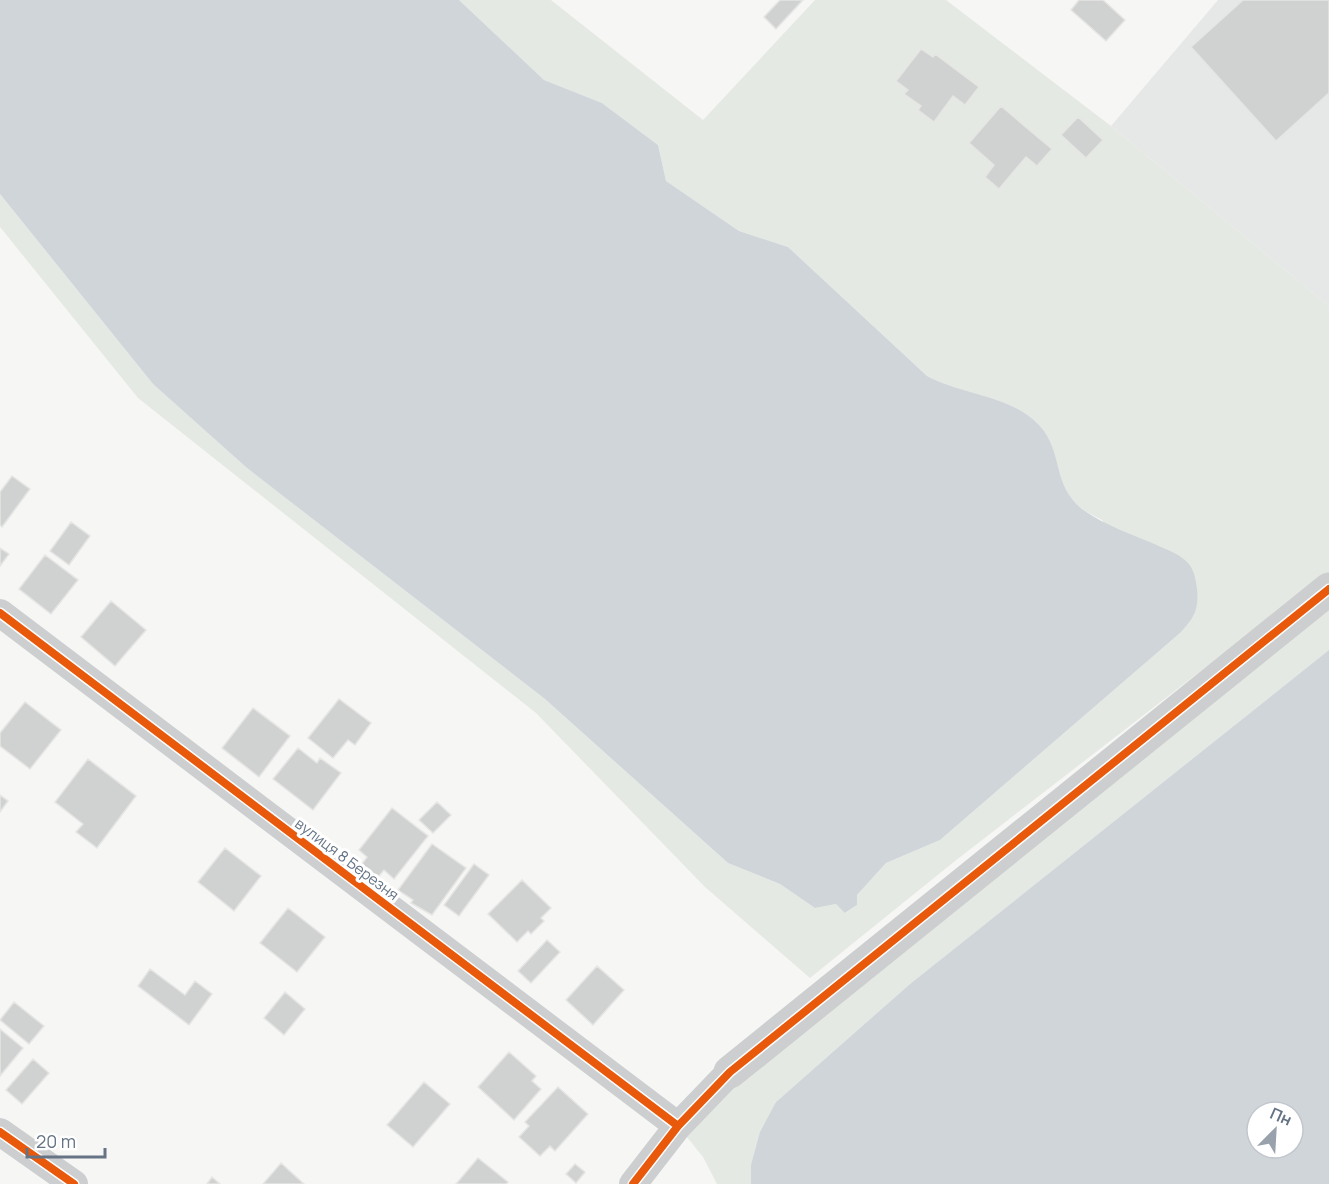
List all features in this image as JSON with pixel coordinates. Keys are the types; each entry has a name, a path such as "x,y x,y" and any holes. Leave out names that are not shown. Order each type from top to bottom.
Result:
{"street":[{"path":"634,1184 678,1126 729,1072 1329,589"},
{"name":"вулиця 8 Березня","path":"0,613 678,1126"},
{"path":"0,1132 74,1184"}],"shaded area":[{"path":"0,0 459,0 544,80 602,103 658,145 666,181 739,231 788,247 927,376 1000,401 1028,415 1047,435 1061,479 1072,499 1082,509 1110,525 1175,554 1190,566 1197,589 1196,608 1192,618 1180,633 940,840 886,863 857,895 857,905 845,913 836,904 815,908 780,884 728,863 545,699 247,468 153,384 0,194"},
{"path":"459,0 551,0 703,120 815,0 946,0 1111,126 1329,306 1329,650 910,984 776,1102 751,1165 751,1184 717,1184 703,1157 678,1126 1255,629 955,861 810,978 705,887 536,713 138,398 0,227 0,194 153,384 247,468 545,699 728,863 780,884 815,908 836,904 846,913 857,905 857,895 886,863 940,840 1180,633 1102,520 1079,507 1069,496 1060,478 1053,450 1045,433 1028,415 1000,401 927,376 788,247 739,231 666,181 658,145 602,103 544,80"},
{"path":"1218,0 1329,0 1329,306 1111,126"},
{"path":"1329,650 1329,1184 751,1184 751,1165 760,1132 776,1102 910,984"}],"building":[{"path":"780,0 803,0 776,29 764,17"},
{"path":"1079,0 1103,0 1125,20 1106,41 1071,10"},
{"path":"1243,0 1329,0 1329,93 1276,141 1191,47"},
{"path":"921,49 933,57 935,54 979,87 965,105 953,96 934,122 918,110 921,106 904,94 908,90 896,81"},
{"path":"1001,106 1052,149 1037,166 1026,157 999,189 985,177 994,165 969,143"},
{"path":"1078,117 1103,140 1086,158 1061,135"},
{"path":"12,476 30,489 2,527 0,525 0,492"},
{"path":"71,522 90,536 69,565 50,551"},
{"path":"0,548 9,554 0,566"},
{"path":"45,555 78,580 51,614 19,589"},
{"path":"111,601 146,630 115,666 81,637"},
{"path":"339,699 371,723 355,745 348,740 333,758 308,738"},
{"path":"25,702 61,730 30,769 0,746 0,733"},
{"path":"253,708 290,736 259,777 222,748"},
{"path":"298,748 317,763 320,758 341,773 313,810 273,779"},
{"path":"88,759 136,796 97,848 76,832 83,824 55,802"},
{"path":"0,795 8,801 0,812"},
{"path":"437,802 451,815 433,833 419,820"},
{"path":"392,808 428,836 394,879 384,870 378,877 362,864 367,857 359,850"},
{"path":"432,844 466,868 432,915 411,903 413,900 398,890"},
{"path":"225,848 261,876 234,911 198,882"},
{"path":"474,864 489,875 459,916 444,905"},
{"path":"522,880 551,908 541,918 544,921 531,934 528,931 517,942 488,914"},
{"path":"288,908 325,937 297,972 260,943"},
{"path":"547,940 560,952 531,983 518,971"},
{"path":"597,966 624,990 593,1025 566,1000"},
{"path":"150,969 185,995 195,981 212,994 189,1025 138,986"},
{"path":"285,992 305,1009 284,1035 264,1018"},
{"path":"14,1002 44,1026 29,1044 0,1020"},
{"path":"0,1029 23,1048 0,1076"},
{"path":"509,1052 536,1076 532,1081 541,1089 514,1120 478,1087"},
{"path":"33,1059 49,1073 22,1104 6,1090"},
{"path":"424,1082 450,1104 413,1147 387,1125"},
{"path":"558,1087 588,1114 555,1151 550,1146 540,1156 519,1137 529,1126 525,1122"},
{"path":"478,1158 508,1182 506,1184 456,1184"},
{"path":"281,1163 304,1184 263,1184"},
{"path":"575,1164 585,1172 576,1183 566,1174"},
{"path":"212,1177 220,1184 207,1184"}],"cycle path":[{"path":"633,1184 678,1126 730,1072 1329,589"},
{"path":"0,613 678,1126"},
{"path":"0,1132 74,1184"}]}
